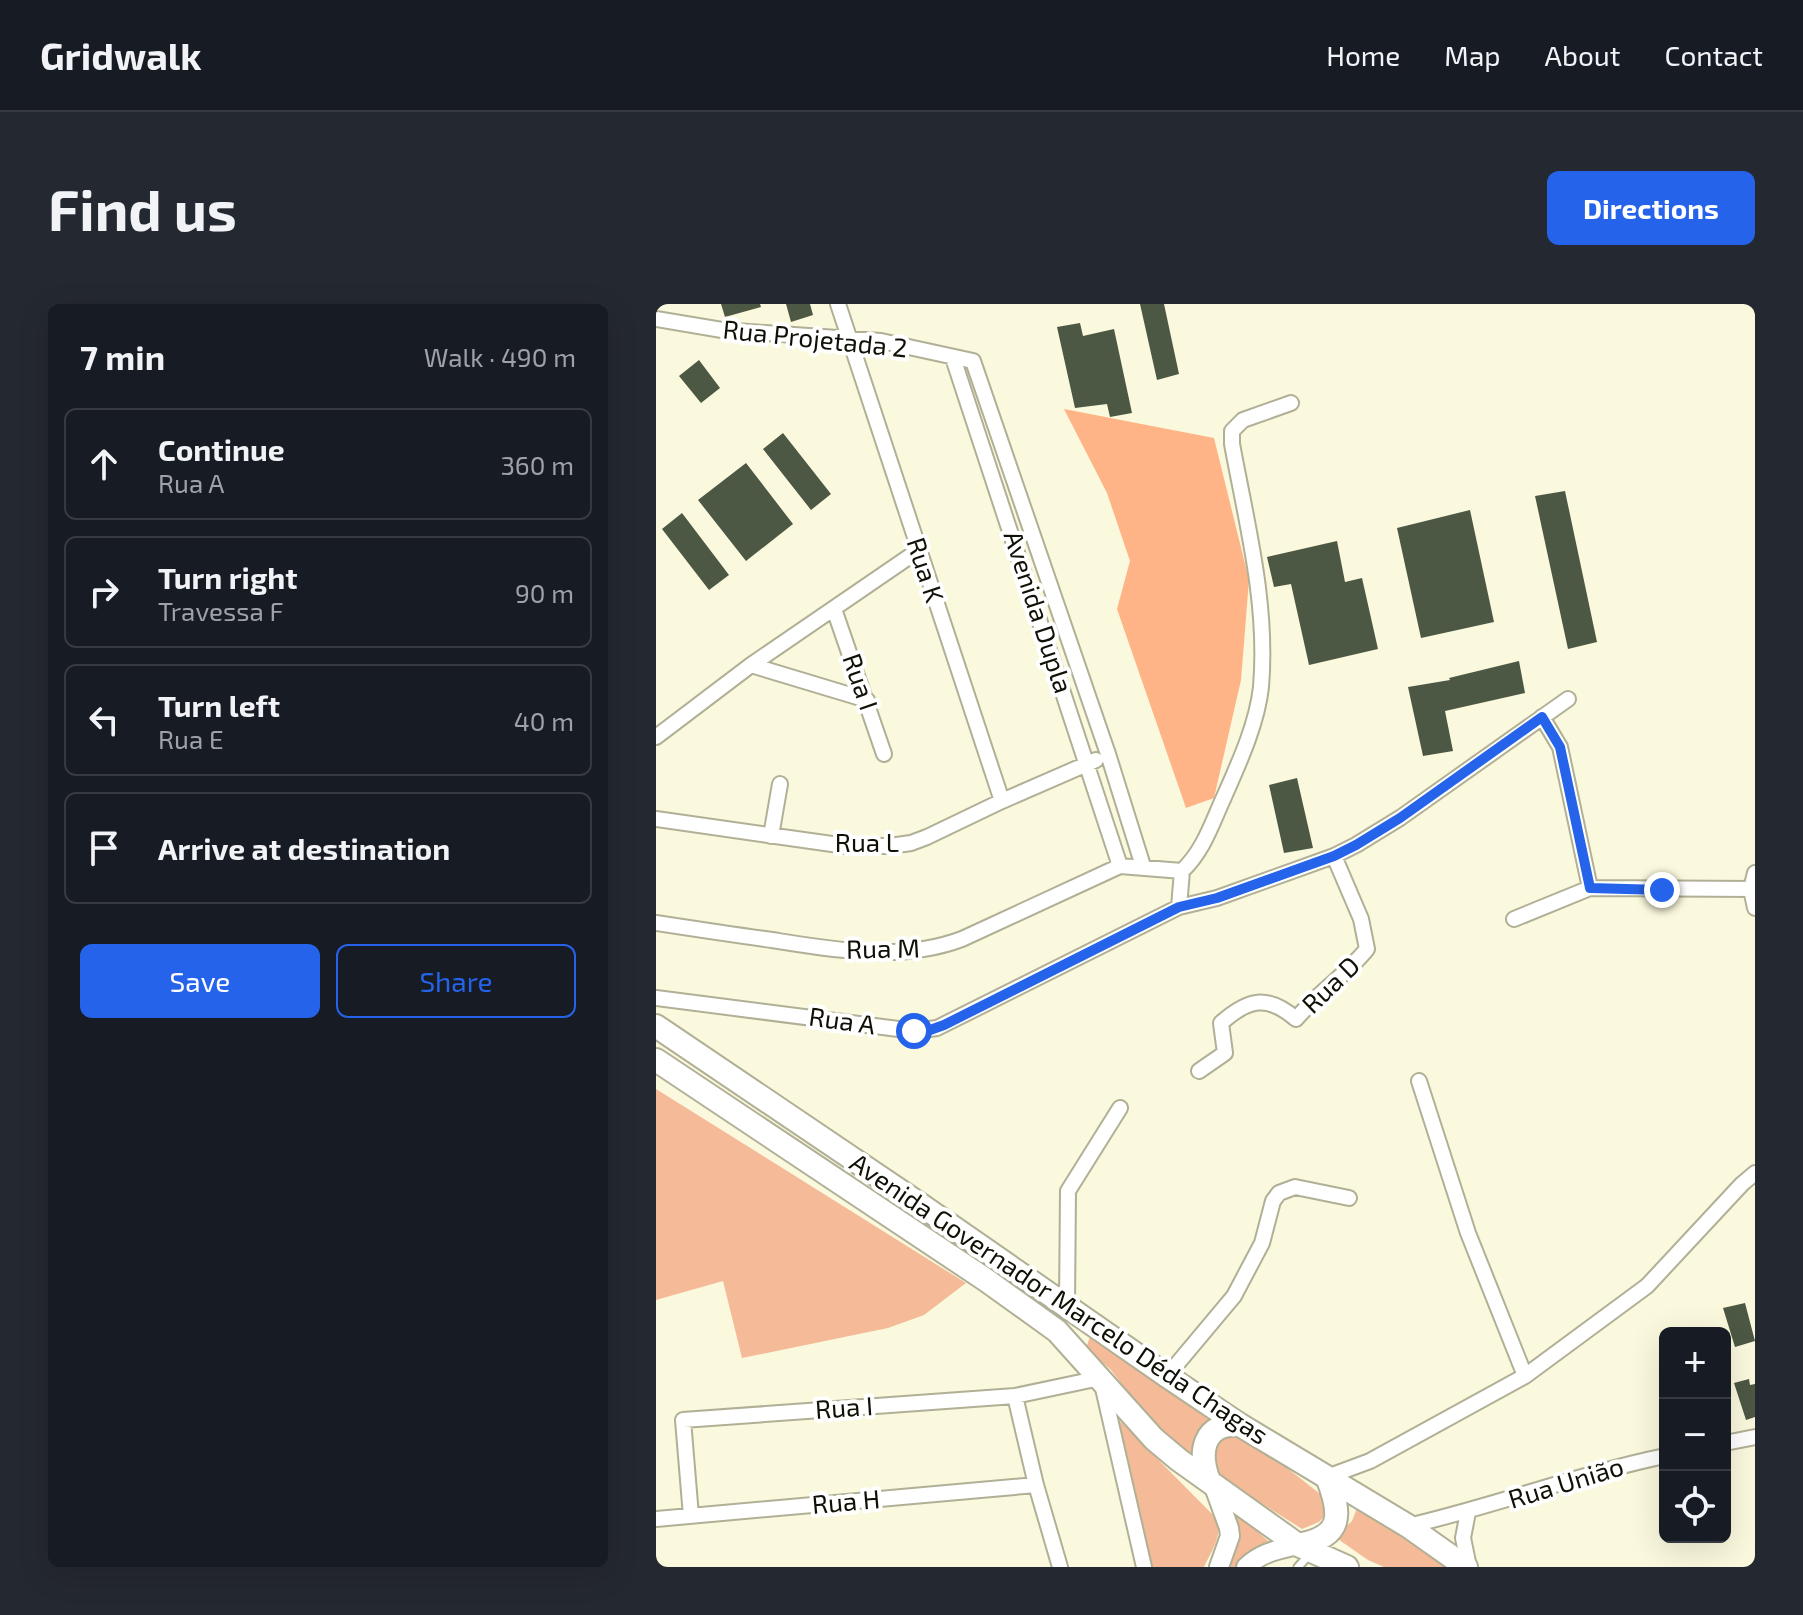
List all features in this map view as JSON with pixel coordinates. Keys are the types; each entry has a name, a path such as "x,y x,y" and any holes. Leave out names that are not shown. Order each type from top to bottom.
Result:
{"main road":[{"name":"Avenida Governador Marcelo Déda Chagas","path":"656,1026 1240,1425 1408,1526 1467,1567"},
{"name":"Avenida Governador Marcelo Déda Chagas","path":"656,1060 986,1280 1065,1338 1154,1439 1303,1555 1347,1567"},
{"path":"1211,1482 1203,1458 1203,1447 1209,1436 1221,1427 1240,1425"},
{"path":"1303,1555 1331,1532 1336,1522 1337,1503 1327,1477"}],"street":[{"name":"Rua K","path":"838,304 1002,801"},
{"name":"Rua Projetada 2","path":"656,319 722,330 892,343 973,361"},
{"name":"Avenida Dupla","path":"953,358 1089,764 1120,866"},
{"name":"Avenida Dupla","path":"973,361 1108,754 1143,866"},
{"path":"1179,907 1182,871 1199,853 1233,777 1261,688 1262,613 1258,575 1232,431 1243,420 1291,403"},
{"path":"656,737 751,665 919,550"},
{"name":"Rua I","path":"834,609 884,754"},
{"path":"751,665 867,700"},
{"name":"Rua A","path":"656,998 914,1031 930,1030 1179,907 1217,898 1334,856 1400,818 1568,699"},
{"path":"1542,717 1560,747 1590,888"},
{"name":"Rua L","path":"656,819 846,846 911,843 1108,754"},
{"path":"771,836 780,784"},
{"name":"Rua D","path":"1199,1071 1225,1053 1221,1023 1238,1008 1264,1001 1281,1006 1296,1019 1367,949 1361,919 1334,856"},
{"name":"Rua M","path":"656,923 844,951 923,950 962,939 1120,866 1182,871"},
{"path":"1755,873 1755,908"},
{"path":"1514,919 1590,888 1753,889"},
{"path":"1419,1081 1460,1210 1525,1376"},
{"path":"1067,1305 1068,1191 1120,1108"},
{"path":"1327,1477 1370,1461 1525,1376 1647,1286 1755,1173"},
{"path":"1167,1376 1237,1292 1262,1243 1273,1201 1279,1193 1295,1187 1349,1198"},
{"path":"1100,1379 1144,1567"},
{"name":"Rua I","path":"691,1516 683,1420 1015,1396 1100,1379"},
{"path":"1015,1396 1060,1567"},
{"path":"1731,1442 1755,1437"},
{"name":"Rua União","path":"1408,1526 1468,1512 1608,1468 1659,1457"},
{"path":"1211,1482 1230,1536 1219,1567"},
{"name":"Rua H","path":"656,1519 1036,1485"},
{"path":"1467,1567 1463,1538 1468,1512"},
{"path":"1246,1567 1269,1551 1303,1555"}],"shaded area":[{"path":"1064,409 1214,438 1249,580 1241,680 1214,798 1186,808 1117,609 1130,561 1107,493"},
{"path":"656,1089 966,1283 924,1315 888,1328 742,1358 723,1281 656,1300"},
{"path":"1092,1331 1219,1420 1198,1464 1157,1430 1111,1370 1086,1348"},
{"path":"1112,1413 1218,1520 1217,1538 1204,1567 1149,1567"},
{"path":"1234,1432 1324,1497 1326,1514 1319,1522 1302,1529 1214,1473 1216,1435"},
{"path":"1224,1503 1274,1546 1241,1567 1223,1567"},
{"path":"1359,1503 1456,1567 1384,1567 1368,1560 1335,1537 1352,1521"}],"building":[{"path":"721,304 760,304 761,307 725,317"},
{"path":"786,304 810,304 813,315 791,322"},
{"path":"1140,304 1164,304 1179,374 1157,380"},
{"path":"1080,323 1083,336 1114,329 1132,413 1110,417 1107,404 1075,408 1057,327"},
{"path":"699,360 720,388 701,403 679,376"},
{"path":"783,433 831,494 811,510 763,449"},
{"path":"746,463 793,524 746,561 698,500"},
{"path":"1565,491 1597,642 1568,649 1535,496"},
{"path":"1470,510 1494,622 1421,638 1397,528"},
{"path":"682,513 729,575 709,590 662,529"},
{"path":"1337,541 1345,582 1362,578 1378,649 1309,665 1291,584 1274,587 1267,557"},
{"path":"1519,661 1525,693 1445,711 1453,751 1423,756 1408,687 1450,680"},
{"path":"1297,778 1313,848 1284,853 1269,785"},
{"path":"1745,1303 1755,1341 1735,1347 1723,1308"},
{"path":"1749,1379 1750,1385 1755,1384 1755,1417 1746,1420 1734,1383"}],"route":[{"path":"914,1031 944,1025 1179,907 1217,898 1334,856 1400,818 1542,717 1560,747 1590,888 1662,890"}]}
